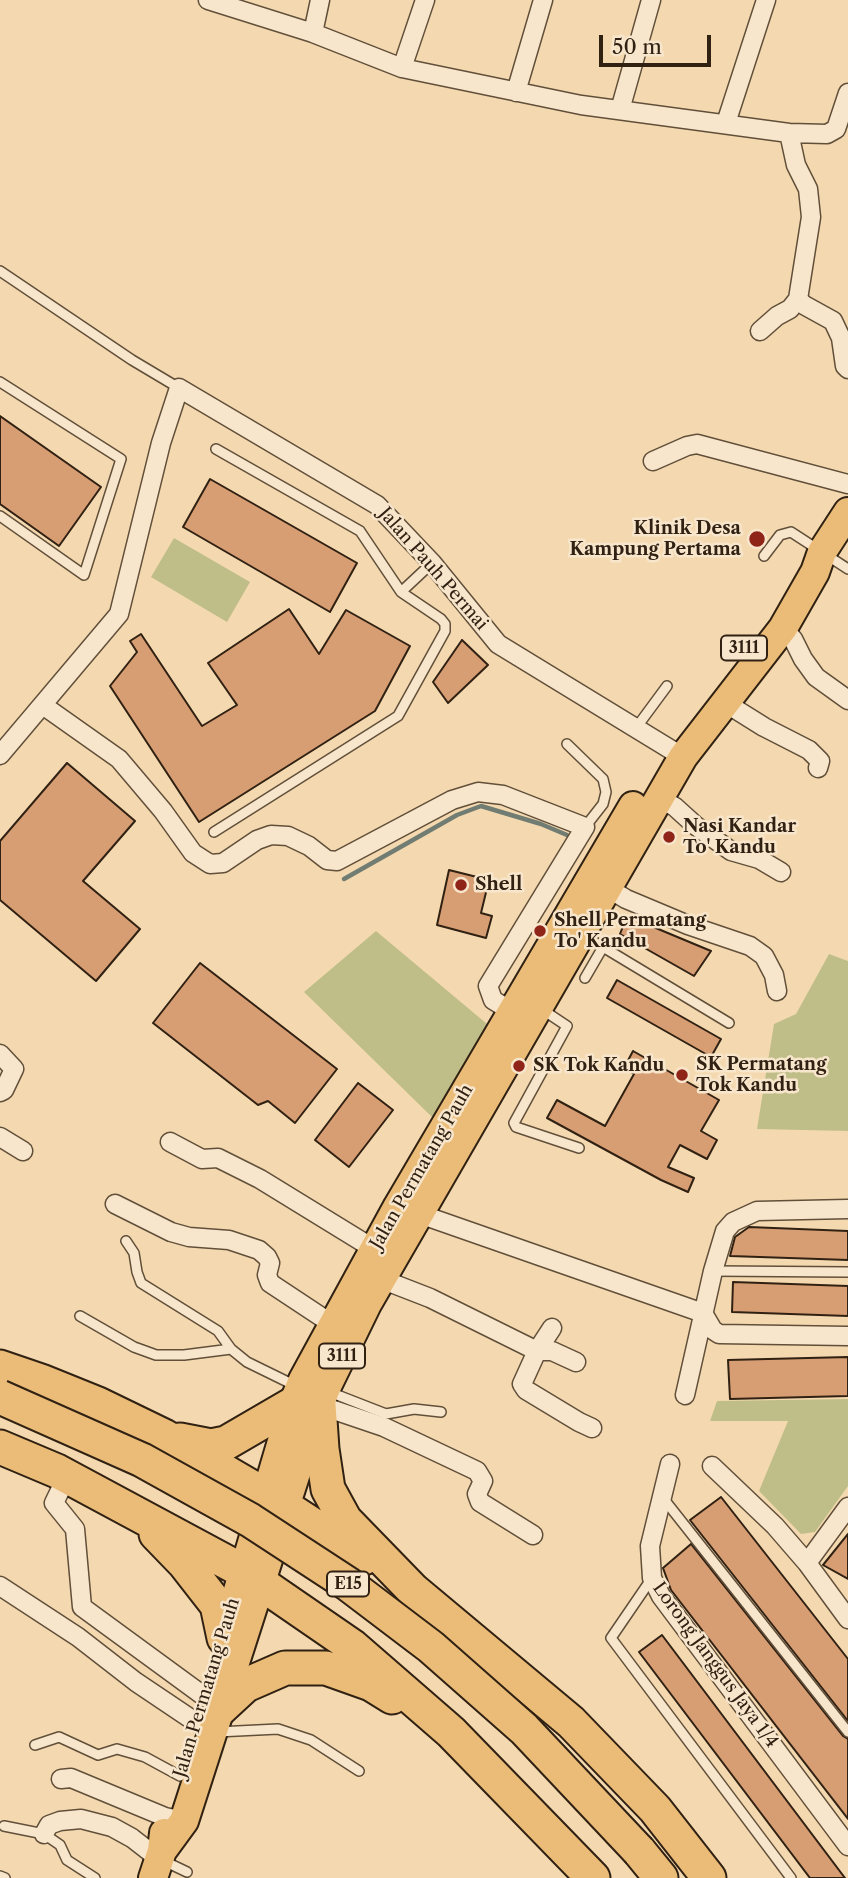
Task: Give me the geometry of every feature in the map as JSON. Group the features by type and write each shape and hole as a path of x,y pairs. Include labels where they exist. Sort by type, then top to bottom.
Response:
{"highway":[{"path":"0,1367 41,1381 164,1436 274,1500 413,1590"},
{"name":"E15","path":"0,1397 142,1460 260,1527 348,1584 431,1647 524,1729 632,1865"},
{"path":"164,1436 211,1446 226,1443 309,1397 322,1449 328,1489 345,1520 413,1590 571,1722 655,1809 709,1878"},
{"name":"E15","path":"0,1418 105,1463 187,1505 293,1570 383,1634 478,1710 549,1778 632,1865 661,1878"},
{"path":"0,1447 67,1476 252,1577 352,1646 451,1732 593,1878"},
{"path":"124,1506 163,1540 216,1605 224,1638"},
{"path":"209,1715 246,1685 285,1668 326,1668 370,1684 451,1732"}],"main road":[{"name":"Jalan Permatang Pauh","path":"527,1014 592,940 601,880 660,797 675,752 723,702 783,628 815,572 822,552 848,512"},
{"name":"Jalan Permatang Pauh","path":"309,1397 382,1279 409,1210 527,1014 675,752 697,706 768,618 804,563 822,552"},
{"name":"Jalan Permatang Pauh","path":"158,1863 209,1715 274,1500 332,1324 374,1249 409,1210"},
{"name":"Jalan Permatang Pauh","path":"175,1819 180,1776 209,1715 224,1638 252,1577"}],"street":[{"path":"208,0 313,33 402,68 581,105 789,133 827,134 836,129 848,93"},
{"path":"313,33 320,0"},
{"path":"402,68 425,0"},
{"path":"516,92 543,0"},
{"path":"620,110 651,0"},
{"path":"726,123 766,0"},
{"path":"760,331 790,309 798,299 811,216 808,189 796,165 789,133"},
{"path":"798,299 834,321 848,369"},
{"path":"0,755 119,614 161,443 178,388"},
{"name":"Jalan Pauh Permai","path":"178,388 377,505 432,564 498,644 675,752"},
{"path":"653,461 697,444 848,484"},
{"path":"783,628 793,639 816,677 848,701"},
{"path":"723,702 809,750 820,761 818,768"},
{"path":"44,706 119,759 163,811 193,853 211,864 223,863 257,840 271,835 288,836 309,846 327,860 337,861 452,800 478,792 503,795 585,827 488,986 494,1000 527,1014"},
{"path":"660,797 731,852 759,859 781,872"},
{"path":"567,858 626,899 688,925 750,946 764,956 775,975 776,991"},
{"path":"0,1054 13,1069 4,1090 0,1092"},
{"path":"0,1137 23,1152"},
{"path":"170,1142 202,1159 218,1158 260,1179 374,1249"},
{"path":"115,1204 171,1232 189,1237 204,1236 229,1240 259,1250 270,1263 267,1275 270,1283 332,1324"},
{"path":"685,1395 713,1271 725,1231 733,1222 757,1211 848,1209"},
{"path":"409,1210 703,1313 719,1335 848,1336"},
{"path":"382,1279 430,1298 537,1351 552,1351 576,1362"},
{"path":"552,1328 537,1351 522,1384 526,1390 592,1428"},
{"path":"309,1397 384,1427 477,1471 483,1481 477,1494 480,1502 533,1535"},
{"name":"Lorong Janggus Jaya 1/4","path":"670,1464 650,1546 652,1578 661,1596 848,1846"},
{"path":"712,1466 775,1527 807,1563 848,1617"},
{"path":"67,1476 54,1503 75,1529 82,1607 209,1715"},
{"path":"807,1563 848,1507"},
{"path":"0,1586 78,1637 136,1682 209,1715"},
{"path":"61,1779 71,1778 175,1819"},
{"path":"44,1834 49,1825 81,1819 112,1827 132,1838 158,1863"}],"lane":[{"path":"0,271 178,388"},
{"path":"0,382 121,460 84,575 0,516"},
{"path":"214,832 398,716 445,631 445,624 441,619 401,592 360,531 216,449"},
{"path":"764,556 780,535 791,532 848,569"},
{"path":"401,592 432,564"},
{"path":"636,728 667,687"},
{"path":"567,744 603,779 606,792 603,804 585,827"},
{"path":"585,978 592,940 729,1023"},
{"path":"527,1014 567,1026 514,1123 516,1127 579,1148"},
{"path":"126,1241 134,1253 141,1283 218,1331 231,1349 247,1362 309,1397 386,1414 414,1409 441,1412"},
{"path":"713,1271 848,1272"},
{"path":"80,1316 134,1347 156,1355 231,1349"},
{"path":"662,1496 848,1732"},
{"path":"652,1578 611,1638 791,1878"},
{"path":"209,1715 278,1729 311,1740 359,1771"},
{"path":"35,1745 59,1737 98,1755 117,1749 145,1758 180,1776"},
{"path":"4,1826 44,1834 60,1844 67,1860 94,1878"},
{"path":"158,1863 187,1872"},
{"path":"0,1875 5,1878"}],"shaded area":[{"path":"174,538 250,582 227,622 151,577"},
{"path":"376,931 493,1029 433,1118 304,992"},
{"path":"829,954 848,961 848,1131 757,1129 774,1024 796,1014"},
{"path":"848,1399 848,1486 815,1532 801,1534 759,1491 788,1421 710,1421 717,1401"}],"building":[{"path":"0,416 101,487 59,546 0,504"},
{"path":"210,479 357,563 330,612 183,527"},
{"path":"289,609 319,654 346,610 410,646 375,711 199,822 110,686 137,652 130,641 141,634 202,726 237,705 208,663"},
{"path":"462,640 488,665 448,703 433,682"},
{"path":"67,763 135,821 83,881 140,929 96,981 0,900 0,841"},
{"path":"449,870 489,880 481,913 492,916 486,938 437,925"},
{"path":"627,916 711,951 694,976 620,934"},
{"path":"200,963 337,1069 295,1123 268,1101 258,1105 153,1023"},
{"path":"617,980 721,1039 711,1057 607,998"},
{"path":"633,1051 719,1100 701,1131 717,1140 707,1159 680,1145 668,1167 694,1178 688,1192 547,1118 557,1100 605,1126 634,1074 624,1068"},
{"path":"358,1083 393,1110 349,1167 315,1140"},
{"path":"749,1227 848,1231 848,1260 730,1256 735,1237"},
{"path":"733,1282 848,1286 848,1316 732,1312"},
{"path":"848,1357 848,1396 730,1399 728,1360"},
{"path":"721,1497 848,1659 848,1721 690,1520"},
{"path":"848,1534 848,1579 823,1565"},
{"path":"691,1544 848,1739 848,1819 671,1590 663,1568"},
{"path":"662,1635 845,1878 810,1878 639,1652"}],"waterway":[{"path":"344,879 457,815 481,806 541,824 567,835"}],"place":[{"name":"Klinik Desa Kampung Pertama","path":"757,539"},
{"name":"Nasi Kandar To' Kandu","path":"669,837"},
{"name":"Shell","path":"461,885"},
{"name":"Shell Permatang To' Kandu","path":"540,931"},
{"name":"SK Tok Kandu","path":"519,1066"},
{"name":"SK Permatang Tok Kandu","path":"682,1075"}]}
